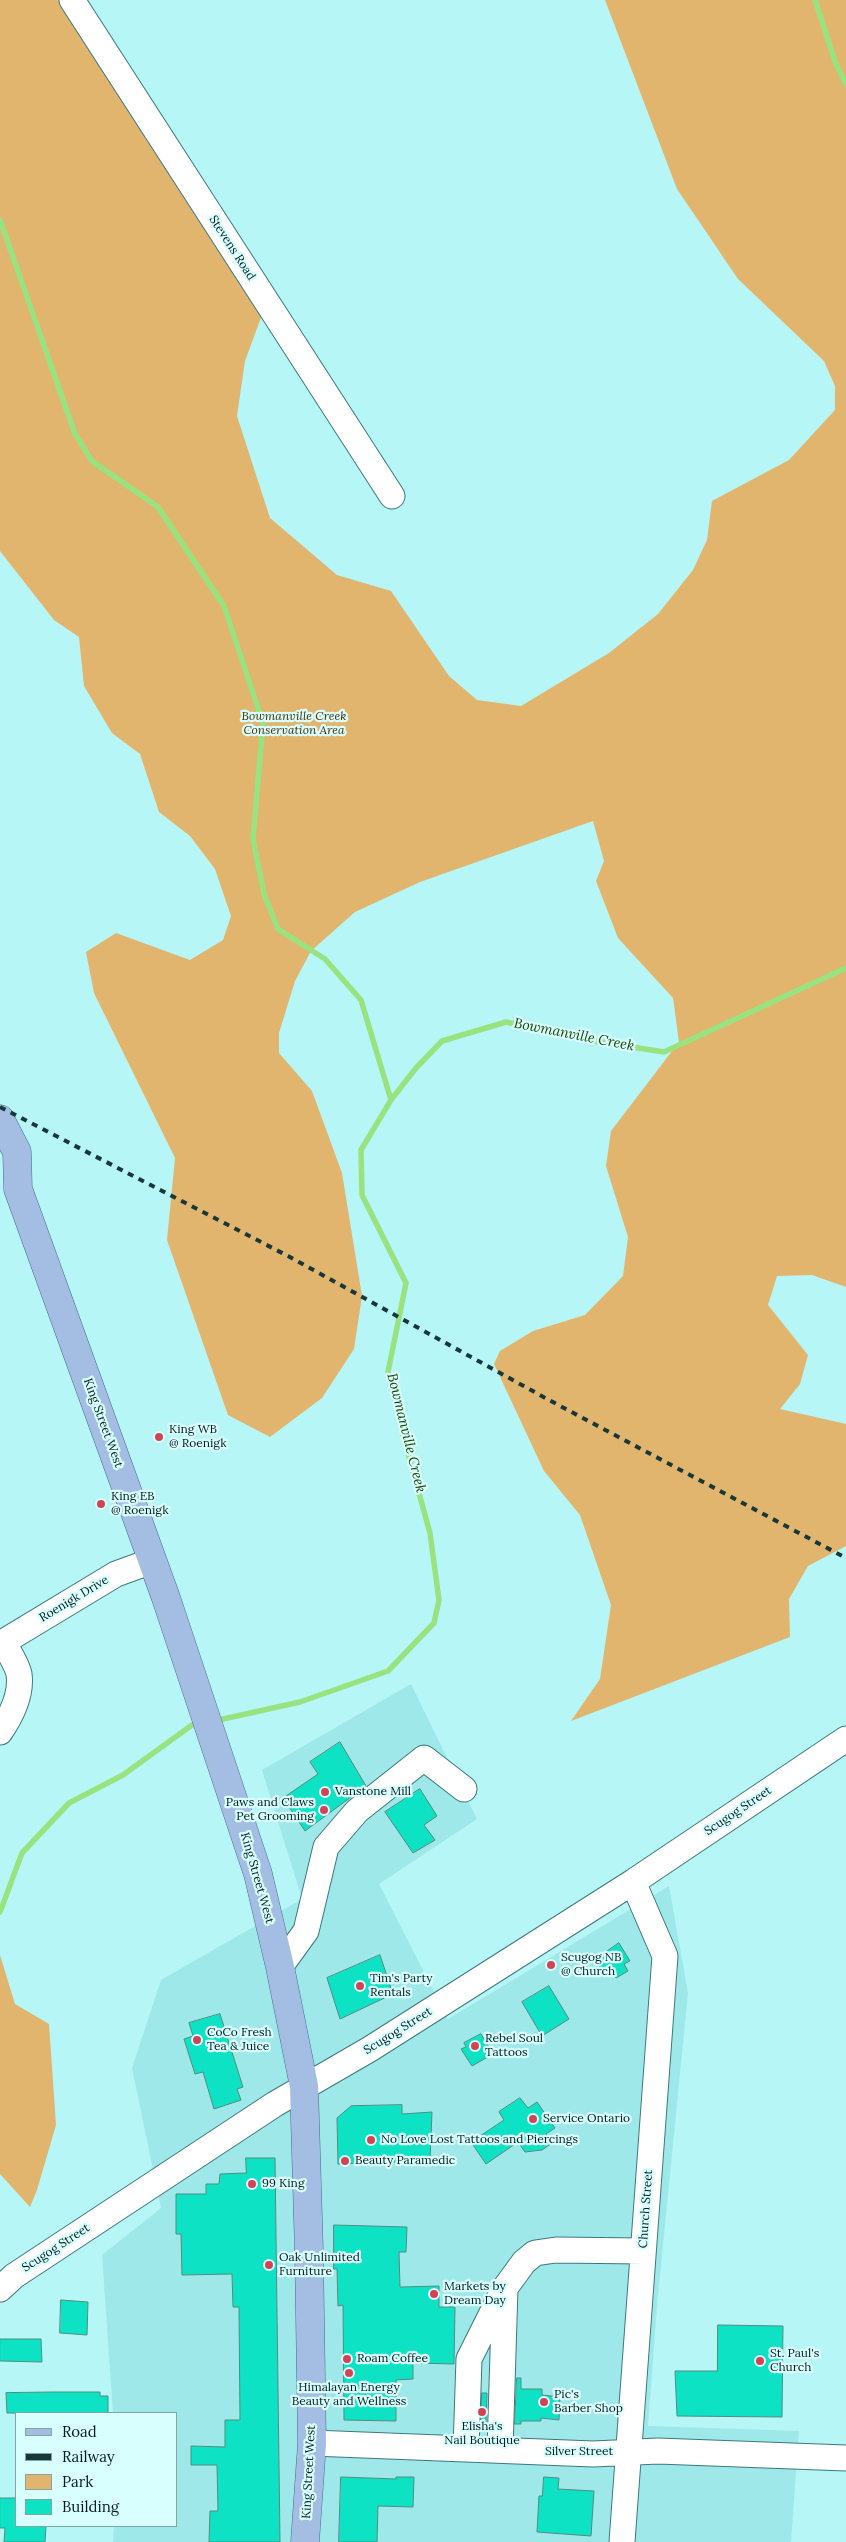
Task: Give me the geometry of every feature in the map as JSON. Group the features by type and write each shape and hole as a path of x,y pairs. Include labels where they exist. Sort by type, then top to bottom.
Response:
{"main road":[{"name":"King Street West","path":"0,1119 17,1152 9,1181 166,1598 258,1874 280,1966 304,2086 312,2444 305,2542"}],"street":[{"name":"Stevens Road","path":"72,0 392,496"},
{"name":"Roenigk Drive","path":"2,1643 116,1574 152,1561"},
{"path":"0,1732 9,1719 18,1698 19,1673 2,1643"},
{"name":"Scugog Street","path":"0,2289 14,2276 304,2086 370,2049 633,1882 846,1739"},
{"path":"280,1966 306,1931 326,1847 357,1810 424,1758 464,1789"},
{"name":"Church Street","path":"622,2542 664,1956 633,1882"},
{"path":"466,2449 468,2359 505,2288 524,2262 534,2252 556,2250 643,2251"},
{"path":"500,2450 505,2288"},
{"name":"Silver Street","path":"312,2444 593,2454 628,2451 846,2458"}],"shaded area":[{"path":"411,1684 477,1819 379,1884 448,2019 669,1886 688,1993 657,2306 648,2426 799,2431 791,2542 113,2542 114,2527 178,2527 178,2412 113,2412 102,2255 161,2208 132,2068 161,1980 302,1899 262,1770"}],"green space":[{"name":"Bowmanville Creek Conservation Area","path":"0,0 63,0 266,304 245,361 237,416 270,518 337,575 391,591 449,676 477,700 521,706 609,653 658,614 693,570 707,540 712,501 789,460 835,410 835,386 824,361 738,279 677,189 605,0 846,0 846,1287 812,1275 777,1276 768,1305 808,1355 800,1384 780,1409 846,1424 846,1546 808,1566 789,1599 790,1637 571,1721 600,1679 611,1605 580,1515 544,1471 494,1364 500,1351 533,1331 585,1315 623,1276 628,1237 606,1166 611,1131 679,1042 673,998 618,938 596,881 604,861 593,821 420,882 355,912 311,951 295,981 279,1033 279,1053 312,1091 342,1173 362,1296 354,1349 322,1398 270,1437 228,1415 167,1240 175,1158 94,993 86,952 116,933 190,960 223,940 231,916 215,869 190,836 159,812 140,754 112,733 84,686 79,637 54,620 0,551"},
{"path":"0,1955 15,2004 49,2024 56,2125 37,2190 30,2207 0,2174"}],"building":[{"name":"Vanstone Mill","path":"340,1742 366,1786 305,1831 283,1798 318,1774 310,1762"},
{"path":"420,1789 437,1816 424,1825 435,1840 413,1853 385,1812"},
{"path":"619,1943 630,1961 624,1964 628,1971 616,1978 612,1972 606,1976 595,1960"},
{"name":"Tim's Party Rentals","path":"380,1955 393,1994 340,2019 327,1978"},
{"path":"549,1986 569,2019 542,2036 522,2002"},
{"path":"220,2014 243,2087 237,2089 241,2100 214,2109 203,2072 195,2074 184,2039 193,2036 189,2023"},
{"path":"481,2034 493,2054 472,2066 461,2049 466,2047 464,2043"},
{"path":"520,2098 528,2108 537,2102 555,2128 546,2134 552,2143 542,2150 525,2152 518,2142 486,2164 471,2142 504,2120 499,2112"},
{"path":"402,2105 402,2114 432,2112 430,2161 338,2164 337,2118 351,2106"},
{"path":"246,2158 275,2158 280,2542 209,2542 210,2511 218,2511 217,2465 191,2465 191,2446 225,2447 225,2420 240,2420 239,2307 233,2307 232,2274 182,2275 181,2234 176,2234 176,2194 206,2194 206,2184 219,2184 220,2174 246,2173"},
{"path":"334,2225 407,2227 406,2252 399,2252 400,2287 439,2286 439,2307 455,2307 454,2364 413,2363 413,2379 396,2380 396,2421 344,2420 343,2305 338,2306 337,2269 334,2269"},
{"path":"61,2300 88,2302 87,2335 60,2333"},
{"name":"St. Paul's Church","path":"718,2325 783,2326 782,2417 677,2416 675,2371 717,2371"},
{"path":"0,2339 41,2339 42,2362 0,2361"},
{"path":"517,2378 521,2378 521,2389 542,2389 542,2395 560,2397 559,2420 541,2418 541,2421 521,2421 521,2424 515,2424"},
{"path":"100,2392 100,2396 108,2396 108,2412 7,2413 6,2393"},
{"path":"482,2393 487,2393 486,2423 481,2423"},
{"path":"341,2477 396,2479 396,2477 414,2477 413,2507 378,2506 377,2542 339,2542"},
{"path":"544,2477 559,2478 558,2489 594,2491 591,2536 537,2532 539,2496 542,2496"},
{"path":"0,2498 15,2498 15,2527 46,2527 45,2542 4,2542 5,2528 0,2528"}],"waterway":[{"name":"Bowmanville Creek","path":"815,0 836,64 846,84"},
{"path":"0,220 75,434 92,461 158,507 224,606 263,723 253,839 264,894 278,929 325,959 361,1000 391,1100"},
{"name":"Bowmanville Creek","path":"214,1721 300,1702 388,1671 434,1623 439,1600 430,1533 388,1372 406,1283 362,1195 361,1150 391,1100 416,1068 442,1041 506,1022 588,1040 664,1052 846,968"},
{"name":"Bowmanville Creek","path":"0,1912 22,1853 69,1803 123,1775 192,1725 200,1724"}],"railway":[{"path":"0,1107 288,1256 549,1400 846,1558"}],"place":[{"name":"King WB @ Roenigk","path":"159,1437"},
{"name":"King EB @ Roenigk","path":"101,1504"},
{"name":"Vanstone Mill","path":"325,1792"},
{"name":"Paws and Claws Pet Grooming","path":"324,1810"},
{"name":"Scugog NB @ Church","path":"551,1965"},
{"name":"Tim's Party Rentals","path":"360,1986"},
{"name":"CoCo Fresh Tea & Juice","path":"197,2040"},
{"name":"Rebel Soul Tattoos","path":"475,2046"},
{"name":"Service Ontario","path":"533,2119"},
{"name":"No Love Lost Tattoos and Piercings","path":"371,2140"},
{"name":"Beauty Paramedic","path":"345,2161"},
{"name":"99 King","path":"252,2184"},
{"name":"Oak Unlimited Furniture","path":"269,2265"},
{"name":"Markets by Dream Day","path":"434,2294"},
{"name":"Roam Coffee","path":"347,2359"},
{"name":"St. Paul's Church","path":"760,2361"},
{"name":"Himalayan Energy Beauty and Wellness","path":"349,2373"},
{"name":"Pic's Barber Shop","path":"544,2402"},
{"name":"Elisha's Nail Boutique","path":"482,2412"}]}
